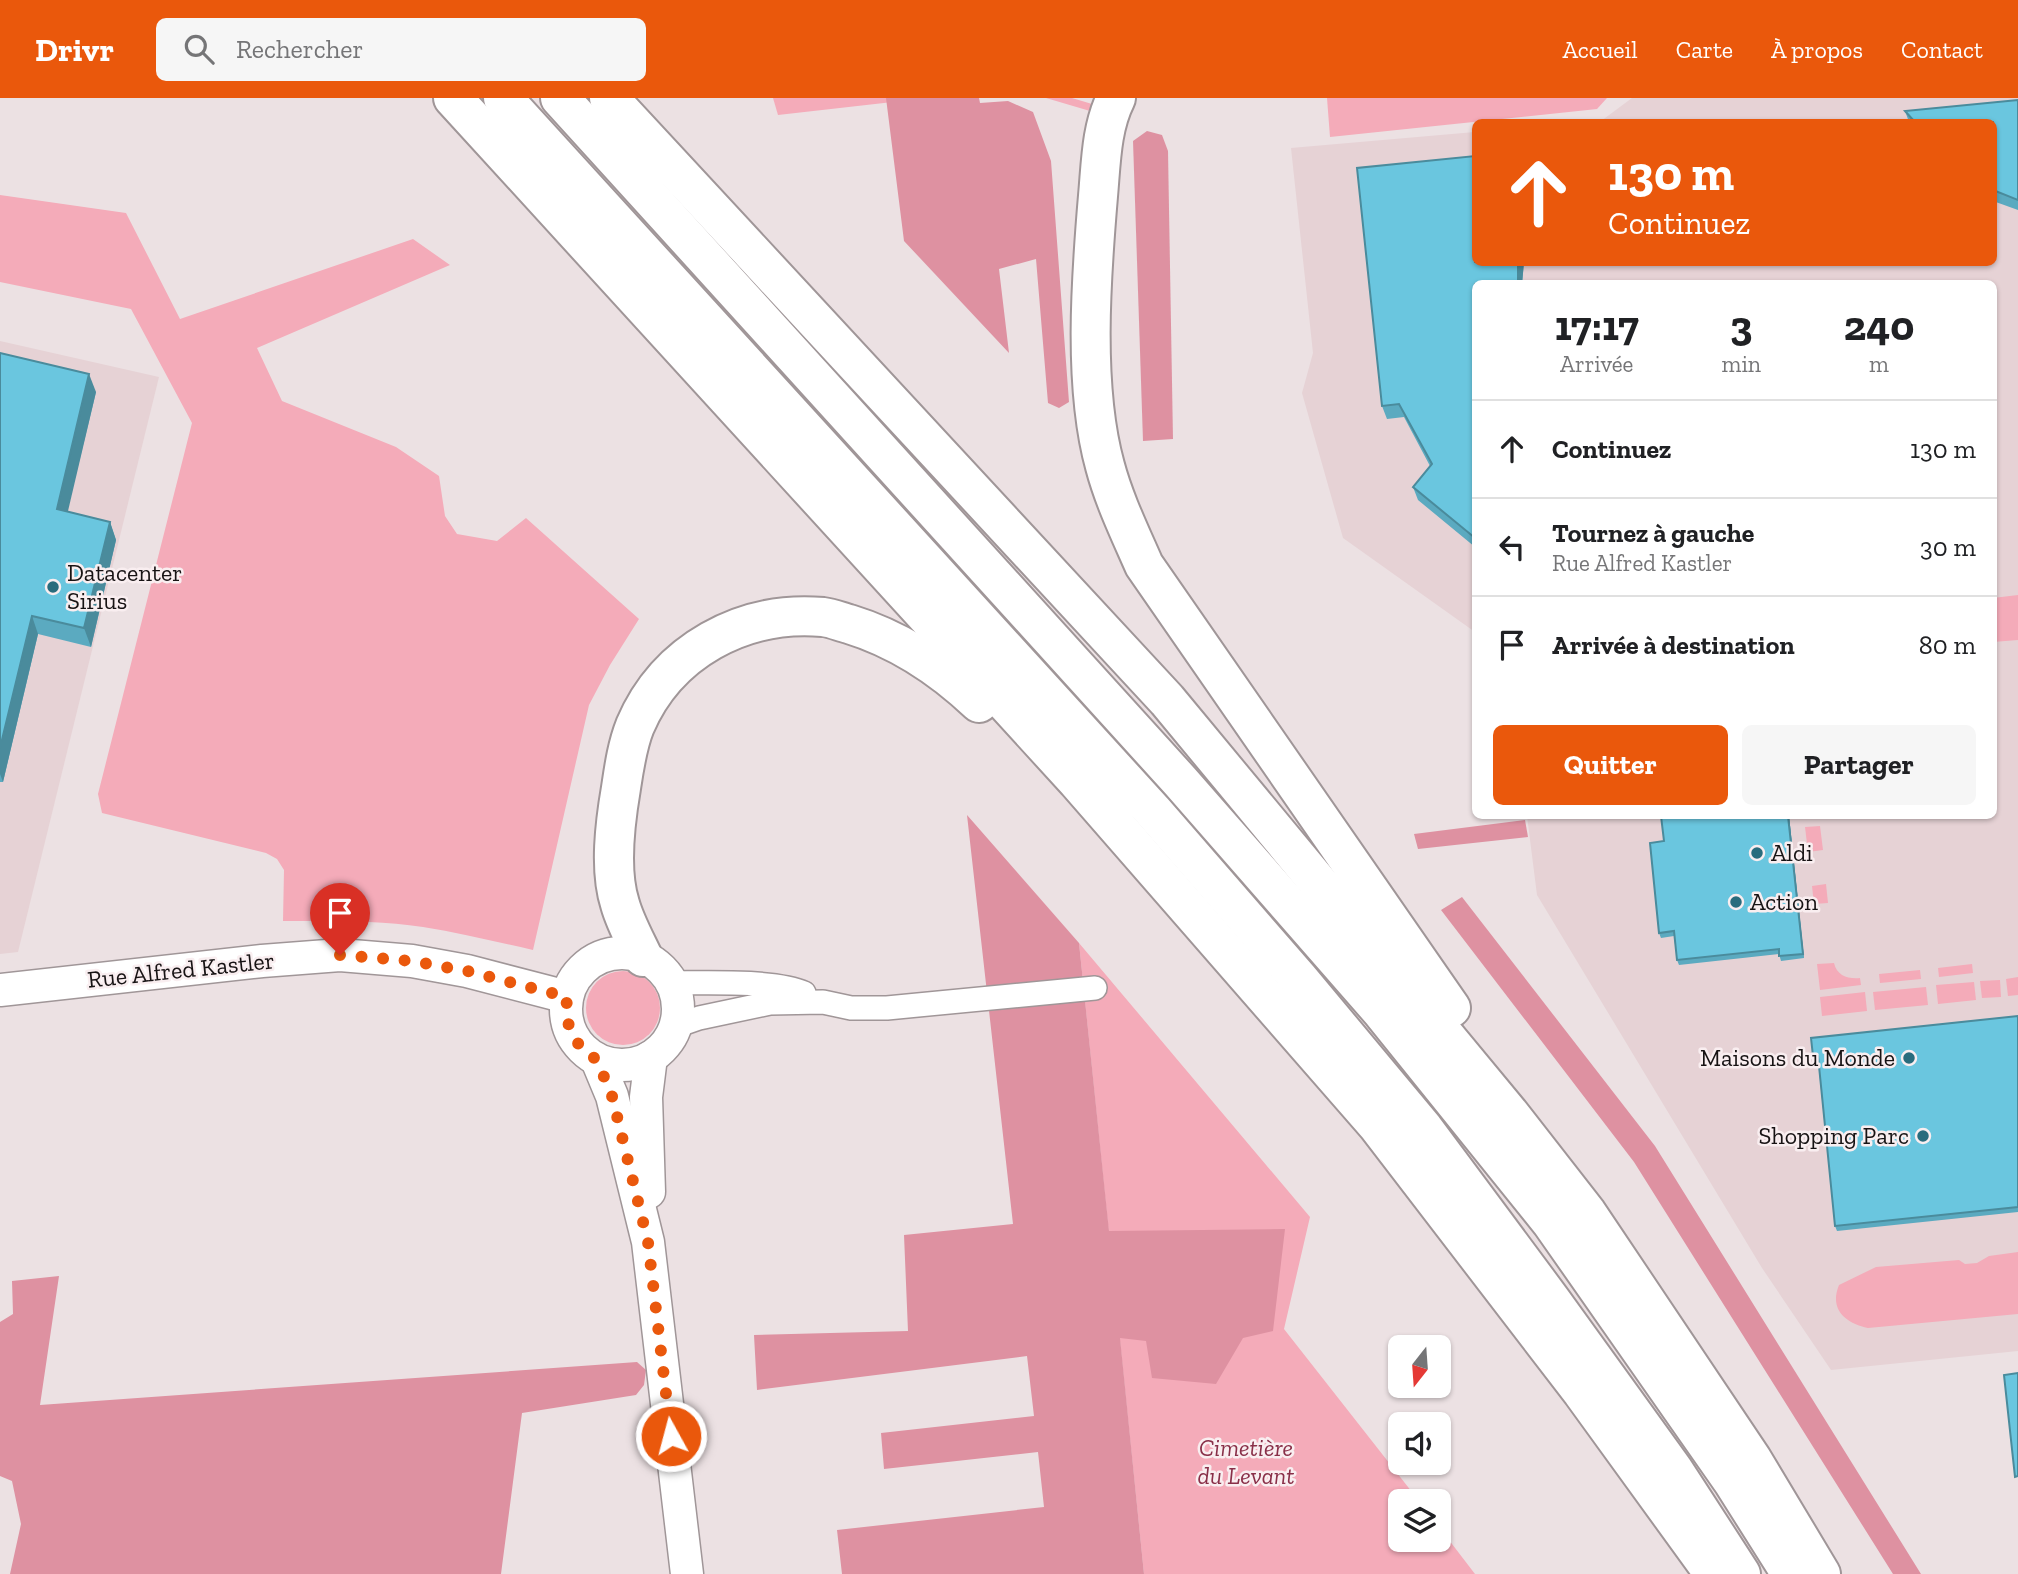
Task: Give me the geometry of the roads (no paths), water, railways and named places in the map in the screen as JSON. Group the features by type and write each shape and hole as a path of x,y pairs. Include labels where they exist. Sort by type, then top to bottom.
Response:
{"highway":[{"path":"427,98 463,125 485,149 519,169"},
{"path":"453,98 1077,781 1377,1125 1582,1392 1714,1574"},
{"path":"503,98 1153,811 1299,979 1424,1129 1673,1469 1741,1574"},
{"path":"560,98 1162,760 1382,1012 1550,1222 1733,1482 1791,1574"},
{"path":"609,98 1167,700 1508,1113 1594,1224 1752,1459 1821,1574"},
{"path":"1116,98 1108,114 1103,144 1093,256 1092,363 1096,416 1105,466 1124,519 1144,565 1489,1063 1508,1113"},
{"path":"643,957 619,903 614,874 617,809 624,763 635,727 655,690 688,654 712,639 749,624 788,617 825,617 874,632 920,656 960,685 1045,765 1077,781"}],"street":[{"path":"624,953 643,957 660,968 671,983 677,997 676,1026 662,1049 651,1057 634,1064 615,1065 597,1060 582,1049 571,1033 566,1015 567,997 575,979 588,965 605,956 624,953"},
{"name":"Rue Alfred Kastler","path":"0,990 340,955 412,961 467,971 567,997"},
{"path":"671,983 773,987 799,991 823,1002 851,1008 887,1008 1095,988"},
{"path":"676,1026 699,1017 770,1003 823,1002"},
{"path":"648,1242 650,1178 646,1097 651,1057"},
{"path":"597,1060 612,1096 648,1242 687,1574"}],"place":[{"name":"Datacenter Sirius","path":"53,587"},
{"name":"Aldi","path":"1757,853"},
{"name":"Action","path":"1736,902"},
{"name":"Maisons du Monde","path":"1909,1058"},
{"name":"Shopping Parc","path":"1923,1136"}],"park label":[{"name":"Cimetière du Levant","path":"1246,1462"}]}
